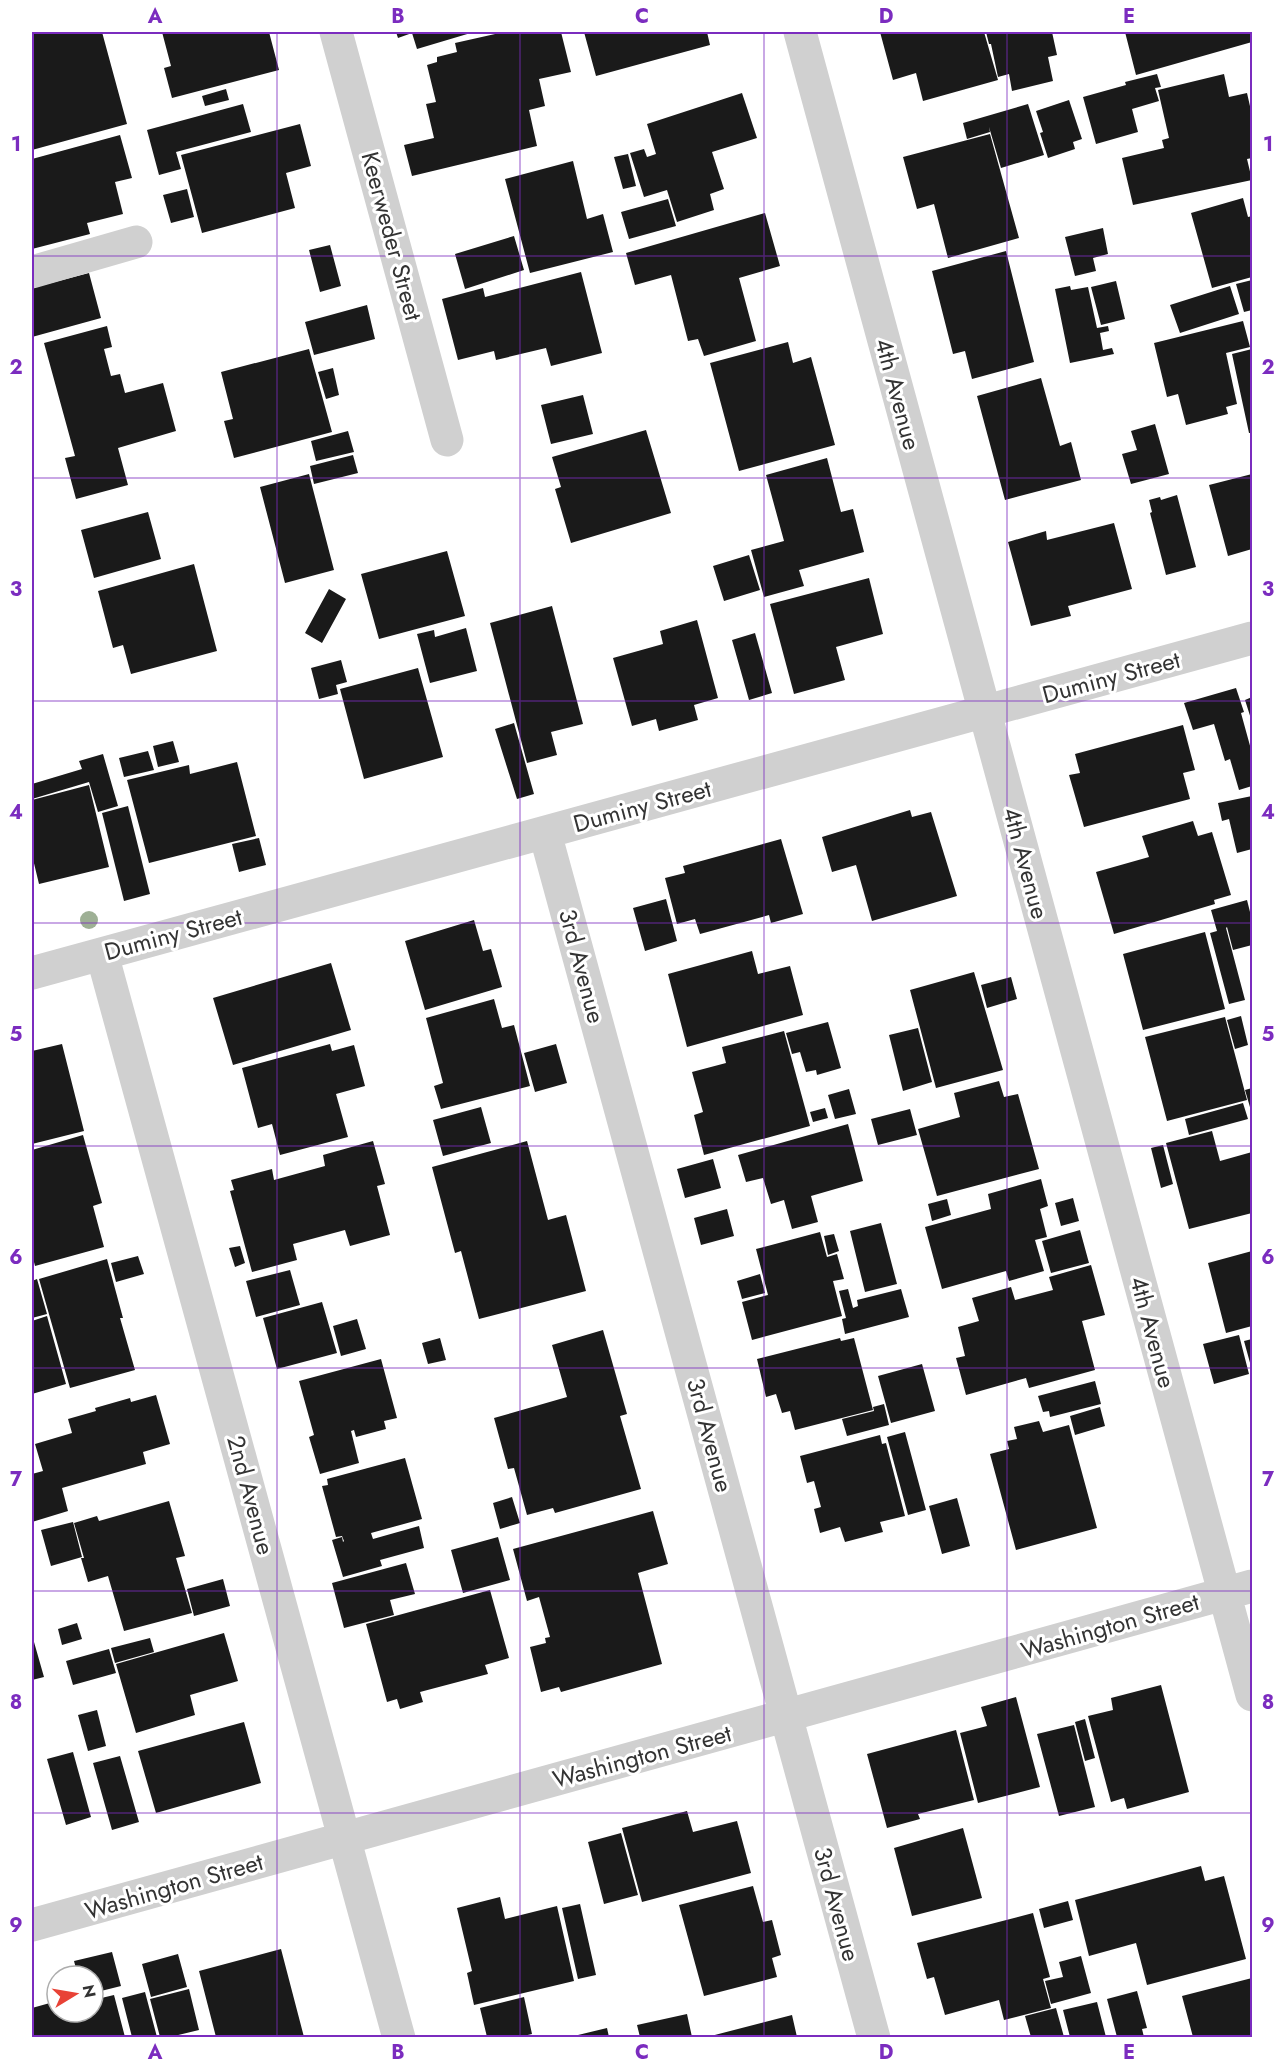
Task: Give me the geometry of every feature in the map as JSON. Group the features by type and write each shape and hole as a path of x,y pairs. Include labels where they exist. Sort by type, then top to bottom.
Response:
{"street":[{"name":"Keerweder Street","path":"336,32 447,440"},
{"name":"4th Avenue","path":"800,32 984,712 1238,1590 1252,1695"},
{"path":"32,272 136,242"},
{"name":"Duminy Street","path":"32,973 1252,638"},
{"name":"3rd Avenue","path":"545,833 874,2037"},
{"name":"2nd Avenue","path":"102,954 399,2037"},
{"name":"Washington Street","path":"32,1925 1238,1590"}],"building":[{"path":"32,32 102,32 127,124 32,150"},
{"path":"162,32 269,32 279,70 172,98 164,68 171,66"},
{"path":"396,32 474,32 417,49 412,33 398,38"},
{"path":"504,32 561,32 571,72 539,79 545,106 529,110 537,146 412,176 404,145 434,138 426,104 436,102 427,65 437,62 437,57 457,52 455,43"},
{"path":"584,32 707,32 710,45 596,76"},
{"path":"880,32 984,32 998,80 923,101 916,73 893,80"},
{"path":"986,32 1039,32 1039,34 1052,32 1057,55 1048,57 1053,81 1012,91 1009,74 998,77"},
{"path":"1125,32 1252,32 1252,42 1136,75"},
{"path":"1157,74 1161,87 1155,88 1159,101 1132,109 1138,132 1096,144 1083,97 1126,85 1125,82"},
{"path":"1224,74 1229,97 1247,93 1252,115 1252,158 1247,159 1252,180 1133,205 1122,158 1164,148 1162,140 1169,138 1158,90"},
{"path":"226,89 229,100 205,106 202,96"},
{"path":"742,93 757,138 712,152 724,189 710,194 714,210 677,222 667,190 644,197 630,153 644,149 647,157 656,154 647,124"},
{"path":"1069,100 1082,139 1073,142 1075,149 1048,158 1036,111"},
{"path":"243,104 251,132 176,152 181,169 159,175 147,130"},
{"path":"1028,104 1044,155 1001,168 989,127 990,132 967,139 963,123"},
{"path":"300,124 311,166 286,173 295,208 202,233 181,155"},
{"path":"990,134 1019,238 948,258 934,204 917,209 903,157"},
{"path":"120,135 132,178 115,182 123,214 87,223 90,234 32,249 32,159"},
{"path":"628,154 636,186 623,189 614,157"},
{"path":"573,161 587,219 603,214 613,252 530,273 505,179"},
{"path":"187,189 194,217 171,223 163,195"},
{"path":"1243,198 1248,217 1252,216 1252,277 1212,288 1191,213"},
{"path":"668,199 676,226 629,239 621,212"},
{"path":"765,213 780,266 739,278 756,341 704,356 698,339 688,341 671,275 635,285 626,253"},
{"path":"1103,228 1108,254 1093,258 1096,271 1075,276 1065,237"},
{"path":"514,236 524,270 465,289 455,254"},
{"path":"330,245 341,286 320,292 309,250"},
{"path":"1006,251 1034,362 972,379 965,351 953,354 932,271"},
{"path":"581,272 602,353 551,366 546,348 496,360 494,351 458,360 442,299 483,288 485,297"},
{"path":"89,273 101,318 32,337 32,288"},
{"path":"1252,280 1252,310 1244,312 1236,284"},
{"path":"1116,281 1125,319 1101,325 1091,287"},
{"path":"1070,286 1071,290 1088,287 1097,328 1108,326 1109,331 1100,333 1103,350 1112,348 1114,354 1070,363 1055,289"},
{"path":"1230,286 1239,314 1180,333 1170,305"},
{"path":"367,305 375,339 314,355 305,322"},
{"path":"1243,321 1250,347 1226,353 1237,404 1226,407 1228,414 1186,425 1178,394 1167,397 1154,343"},
{"path":"107,326 112,347 104,349 111,376 120,374 125,393 163,383 176,431 118,448 128,485 76,499 65,458 75,456 44,343"},
{"path":"788,342 793,363 811,357 835,445 739,471 710,363"},
{"path":"309,349 332,432 234,458 224,421 233,419 221,372"},
{"path":"1252,349 1252,433 1249,433 1232,354"},
{"path":"333,368 339,395 326,399 318,372"},
{"path":"1041,378 1060,446 1071,442 1081,480 1005,500 977,396"},
{"path":"583,395 593,434 551,444 541,405"},
{"path":"1155,424 1169,474 1131,484 1122,454 1137,450 1131,431"},
{"path":"646,430 671,513 571,543 555,489 561,487 552,457"},
{"path":"348,431 354,452 316,461 311,441"},
{"path":"353,455 358,473 314,484 310,466"},
{"path":"827,458 841,512 853,509 864,552 799,570 804,586 764,597 751,550 784,541 766,475"},
{"path":"309,474 334,570 285,583 260,487"},
{"path":"1252,474 1252,549 1228,556 1209,485"},
{"path":"1177,495 1196,567 1166,575 1150,513 1152,512 1149,500 1160,497 1161,500"},
{"path":"148,512 161,559 94,578 81,530"},
{"path":"1114,523 1132,589 1068,606 1071,616 1031,626 1008,542 1046,531 1047,540"},
{"path":"447,551 465,616 379,639 361,574"},
{"path":"749,555 760,590 724,601 713,566"},
{"path":"194,564 217,651 131,674 123,645 113,648 98,591"},
{"path":"869,578 883,634 836,647 845,680 794,694 770,604"},
{"path":"329,589 346,599 322,643 305,633"},
{"path":"552,606 583,724 551,732 557,755 527,763 490,623"},
{"path":"697,620 718,698 694,705 698,720 659,731 656,719 632,726 613,658 663,644 660,631"},
{"path":"466,628 477,671 430,683 417,634 434,630 435,637"},
{"path":"755,633 772,693 749,700 732,640"},
{"path":"341,660 347,682 336,685 338,694 319,699 311,668"},
{"path":"418,668 443,757 364,779 340,689"},
{"path":"1236,688 1244,712 1241,713 1252,753 1252,786 1239,790 1230,759 1225,761 1214,724 1193,730 1184,703"},
{"path":"1252,697 1252,722 1245,700"},
{"path":"514,723 534,794 517,799 495,729"},
{"path":"1183,725 1195,770 1183,773 1190,799 1084,827 1069,775 1080,773 1075,754"},
{"path":"173,741 179,762 158,767 153,746"},
{"path":"148,751 154,770 124,777 119,758"},
{"path":"103,754 118,806 98,812 89,782 32,799 32,784 82,769 79,761"},
{"path":"237,762 256,836 149,863 127,780 189,765 190,774"},
{"path":"89,785 109,867 39,884 32,855 32,800"},
{"path":"1252,796 1252,849 1237,853 1229,819 1222,821 1218,803"},
{"path":"128,806 150,894 124,901 102,813"},
{"path":"910,810 912,817 931,812 957,896 872,921 856,865 832,872 822,837"},
{"path":"1193,821 1198,836 1212,832 1231,895 1214,900 1215,904 1114,934 1096,872 1149,857 1142,836"},
{"path":"259,838 266,865 239,872 232,844"},
{"path":"781,839 803,914 771,923 769,915 700,934 695,919 677,924 665,878 685,873 683,866"},
{"path":"666,899 677,941 645,951 633,908"},
{"path":"1247,900 1252,920 1252,945 1233,950 1226,928 1245,1000 1229,1004 1210,933 1217,931 1211,910"},
{"path":"474,920 483,951 491,949 502,987 425,1010 405,941"},
{"path":"1205,932 1225,1009 1143,1030 1123,954"},
{"path":"752,951 758,974 790,966 803,1015 687,1047 668,974"},
{"path":"331,963 351,1030 233,1065 213,998"},
{"path":"974,972 1003,1070 936,1088 910,990"},
{"path":"1011,977 1017,999 987,1008 981,985"},
{"path":"494,999 502,1028 514,1025 530,1086 441,1109 434,1086 443,1083 426,1018"},
{"path":"1241,1016 1248,1045 1235,1049 1227,1020"},
{"path":"1225,1017 1247,1100 1167,1121 1145,1037"},
{"path":"828,1022 841,1068 817,1075 816,1070 806,1072 800,1052 792,1054 786,1033"},
{"path":"918,1028 932,1082 903,1091 889,1035"},
{"path":"784,1031 810,1126 704,1155 694,1115 703,1112 692,1072 726,1063 722,1047"},
{"path":"62,1044 84,1131 32,1144 32,1051"},
{"path":"330,1044 332,1051 354,1045 365,1086 336,1094 348,1137 280,1155 272,1124 258,1128 242,1068"},
{"path":"556,1044 567,1083 535,1092 524,1053"},
{"path":"999,1081 1004,1097 1018,1094 1039,1169 937,1196 918,1129 960,1117 954,1093"},
{"path":"1252,1088 1252,1114 1245,1090"},
{"path":"849,1089 856,1114 835,1119 828,1095"},
{"path":"1243,1103 1248,1119 1189,1135 1185,1119"},
{"path":"481,1107 491,1143 443,1156 433,1120"},
{"path":"825,1108 828,1118 813,1122 810,1112"},
{"path":"910,1109 917,1135 878,1145 871,1119"},
{"path":"848,1124 863,1181 811,1196 818,1222 792,1229 784,1200 771,1204 763,1178 746,1182 738,1155"},
{"path":"1212,1131 1220,1161 1252,1152 1252,1213 1189,1229 1166,1143"},
{"path":"83,1135 102,1203 93,1206 104,1247 35,1266 32,1254 32,1150"},
{"path":"373,1141 385,1184 377,1186 390,1235 350,1246 345,1230 293,1244 297,1260 252,1272 230,1191 234,1190 231,1180 272,1169 274,1180 325,1166 323,1155"},
{"path":"527,1141 548,1220 566,1215 586,1291 479,1319 461,1251 455,1253 432,1167"},
{"path":"1163,1145 1173,1184 1161,1188 1151,1148"},
{"path":"713,1159 721,1188 685,1198 677,1169"},
{"path":"1041,1179 1048,1206 1040,1209 1047,1237 1035,1240 1044,1271 1009,1281 1006,1271 942,1289 925,1227 991,1209 988,1194"},
{"path":"1073,1198 1079,1221 1061,1226 1055,1203"},
{"path":"947,1199 951,1215 932,1221 928,1204"},
{"path":"727,1209 734,1236 701,1245 694,1218"},
{"path":"881,1223 897,1284 865,1292 850,1231"},
{"path":"1080,1230 1089,1263 1051,1273 1042,1241"},
{"path":"820,1232 827,1257 837,1254 844,1279 833,1281 842,1316 752,1340 742,1302 768,1295 756,1249"},
{"path":"834,1234 839,1251 828,1255 824,1236"},
{"path":"240,1246 245,1263 235,1267 229,1248"},
{"path":"1252,1251 1252,1326 1226,1333 1208,1263"},
{"path":"138,1256 144,1274 116,1282 111,1263"},
{"path":"107,1259 123,1318 120,1318 135,1370 70,1388 39,1279"},
{"path":"1091,1265 1105,1315 1082,1321 1095,1370 1029,1388 1026,1378 966,1395 956,1358 965,1356 958,1327 979,1321 972,1298 1011,1287 1015,1300 1053,1290 1049,1277"},
{"path":"290,1270 300,1305 256,1317 246,1281"},
{"path":"760,1274 765,1293 742,1299 737,1281"},
{"path":"37,1279 47,1314 32,1318 32,1281"},
{"path":"848,1289 853,1308 858,1306 857,1300 901,1289 909,1317 845,1334 842,1319 846,1318 839,1291"},
{"path":"322,1302 337,1353 277,1369 263,1318"},
{"path":"47,1316 66,1384 32,1394 32,1321"},
{"path":"357,1319 366,1349 341,1356 333,1326"},
{"path":"603,1330 627,1414 620,1416 641,1489 555,1513 553,1508 527,1515 514,1468 508,1469 494,1418 567,1397 552,1345"},
{"path":"1239,1335 1249,1374 1214,1384 1203,1344"},
{"path":"440,1338 446,1360 428,1364 422,1343"},
{"path":"840,1338 841,1341 854,1338 873,1410 795,1430 790,1411 782,1413 776,1394 766,1397 757,1359"},
{"path":"1252,1339 1252,1370 1244,1341"},
{"path":"381,1359 397,1418 384,1421 386,1429 356,1437 354,1430 351,1431 359,1463 320,1474 309,1437 314,1435 299,1381"},
{"path":"922,1364 935,1411 891,1423 878,1376"},
{"path":"1095,1381 1101,1404 1050,1417 1049,1411 1043,1412 1038,1396"},
{"path":"156,1395 170,1444 143,1452 146,1464 62,1488 68,1511 32,1522 32,1474 43,1471 35,1444 72,1433 68,1419 96,1411 95,1408 130,1398 131,1402"},
{"path":"884,1404 889,1425 847,1436 842,1419 874,1411 873,1407"},
{"path":"1100,1407 1105,1426 1075,1435 1070,1416"},
{"path":"1039,1421 1043,1432 1069,1425 1097,1528 1016,1550 990,1454 1009,1449 1007,1441 1017,1439 1014,1427"},
{"path":"905,1432 926,1510 908,1515 887,1437"},
{"path":"880,1435 882,1444 886,1443 905,1516 880,1522 883,1532 845,1542 840,1527 820,1533 814,1509 821,1507 814,1481 807,1483 800,1456"},
{"path":"405,1458 422,1519 371,1533 373,1539 419,1526 424,1548 380,1560 382,1566 343,1577 332,1540 342,1537 344,1541 342,1536 336,1537 322,1486 328,1485 327,1479"},
{"path":"512,1497 520,1523 500,1529 493,1503"},
{"path":"957,1498 970,1546 942,1554 929,1506"},
{"path":"169,1501 185,1556 176,1558 192,1613 124,1631 108,1576 88,1582 74,1523 97,1516 99,1521"},
{"path":"653,1511 668,1564 638,1573 662,1664 561,1692 559,1687 541,1692 530,1647 546,1643 545,1638 550,1637 539,1597 527,1601 513,1549"},
{"path":"73,1522 82,1557 51,1566 41,1530"},
{"path":"498,1537 510,1580 463,1593 451,1550"},
{"path":"406,1563 415,1594 390,1600 394,1615 344,1628 332,1583"},
{"path":"223,1579 230,1606 194,1616 187,1589"},
{"path":"490,1590 509,1658 485,1665 488,1674 420,1692 423,1702 400,1709 397,1699 387,1702 366,1624"},
{"path":"77,1623 82,1639 62,1645 58,1629"},
{"path":"224,1633 238,1681 190,1695 195,1715 136,1733 116,1664"},
{"path":"150,1638 154,1652 115,1663 111,1648"},
{"path":"32,1642 34,1642 44,1677 32,1680"},
{"path":"109,1649 116,1673 73,1685 66,1661"},
{"path":"1161,1685 1189,1792 1127,1809 1124,1798 1111,1802 1088,1716 1113,1710 1111,1698"},
{"path":"1016,1697 1040,1787 978,1803 960,1733 987,1726 981,1707"},
{"path":"97,1710 106,1746 88,1751 78,1715"},
{"path":"1085,1719 1095,1758 1085,1761 1075,1722"},
{"path":"244,1722 261,1783 156,1813 138,1751"},
{"path":"1074,1725 1095,1807 1059,1816 1037,1734"},
{"path":"956,1730 974,1800 918,1814 920,1819 887,1828 867,1754"},
{"path":"73,1752 91,1817 66,1825 47,1759"},
{"path":"120,1756 139,1822 112,1830 93,1763"},
{"path":"687,1811 693,1832 737,1821 751,1873 642,1902 622,1828"},
{"path":"963,1828 982,1898 912,1916 894,1848"},
{"path":"621,1833 638,1895 604,1904 588,1842"},
{"path":"1201,1866 1205,1881 1224,1876 1246,1959 1147,1985 1136,1943 1089,1956 1075,1900"},
{"path":"753,1886 763,1922 772,1920 781,1955 772,1958 777,1977 704,1996 679,1905"},
{"path":"500,1897 505,1919 557,1906 574,1981 474,2005 467,1973 472,1971 457,1908"},
{"path":"1068,1901 1073,1920 1044,1928 1039,1909"},
{"path":"580,1904 596,1975 578,1979 562,1908"},
{"path":"1033,1913 1050,1977 1043,1979 1051,2008 1004,2020 999,2000 945,2015 934,1977 927,1979 917,1943"},
{"path":"281,1949 304,2037 216,2037 199,1971"},
{"path":"112,1952 121,1986 105,1990 105,1964 75,1964 74,1961"},
{"path":"178,1954 187,1987 151,1997 142,1964"},
{"path":"1081,1956 1091,1993 1051,2004 1045,1981 1063,1977 1059,1962"},
{"path":"1252,1978 1252,2037 1193,2037 1182,1996"},
{"path":"189,1989 199,2030 160,2037 150,1999"},
{"path":"1137,1991 1147,2028 1142,2029 1144,2037 1117,2037 1107,1999"},
{"path":"145,1992 157,2037 132,2037 122,1998"},
{"path":"114,1995 125,2037 32,2037 32,2008 45,2004 45,2024 105,2024 105,1997"},
{"path":"524,1997 532,2034 519,2037 487,2037 480,2008"},
{"path":"1097,2002 1106,2037 1070,2037 1063,2010"},
{"path":"1056,2008 1064,2037 1031,2037 1025,2016"},
{"path":"687,2014 692,2037 640,2037 637,2025"},
{"path":"792,2015 797,2037 707,2037"},
{"path":"607,2028 609,2037 579,2037 578,2035"}]}
